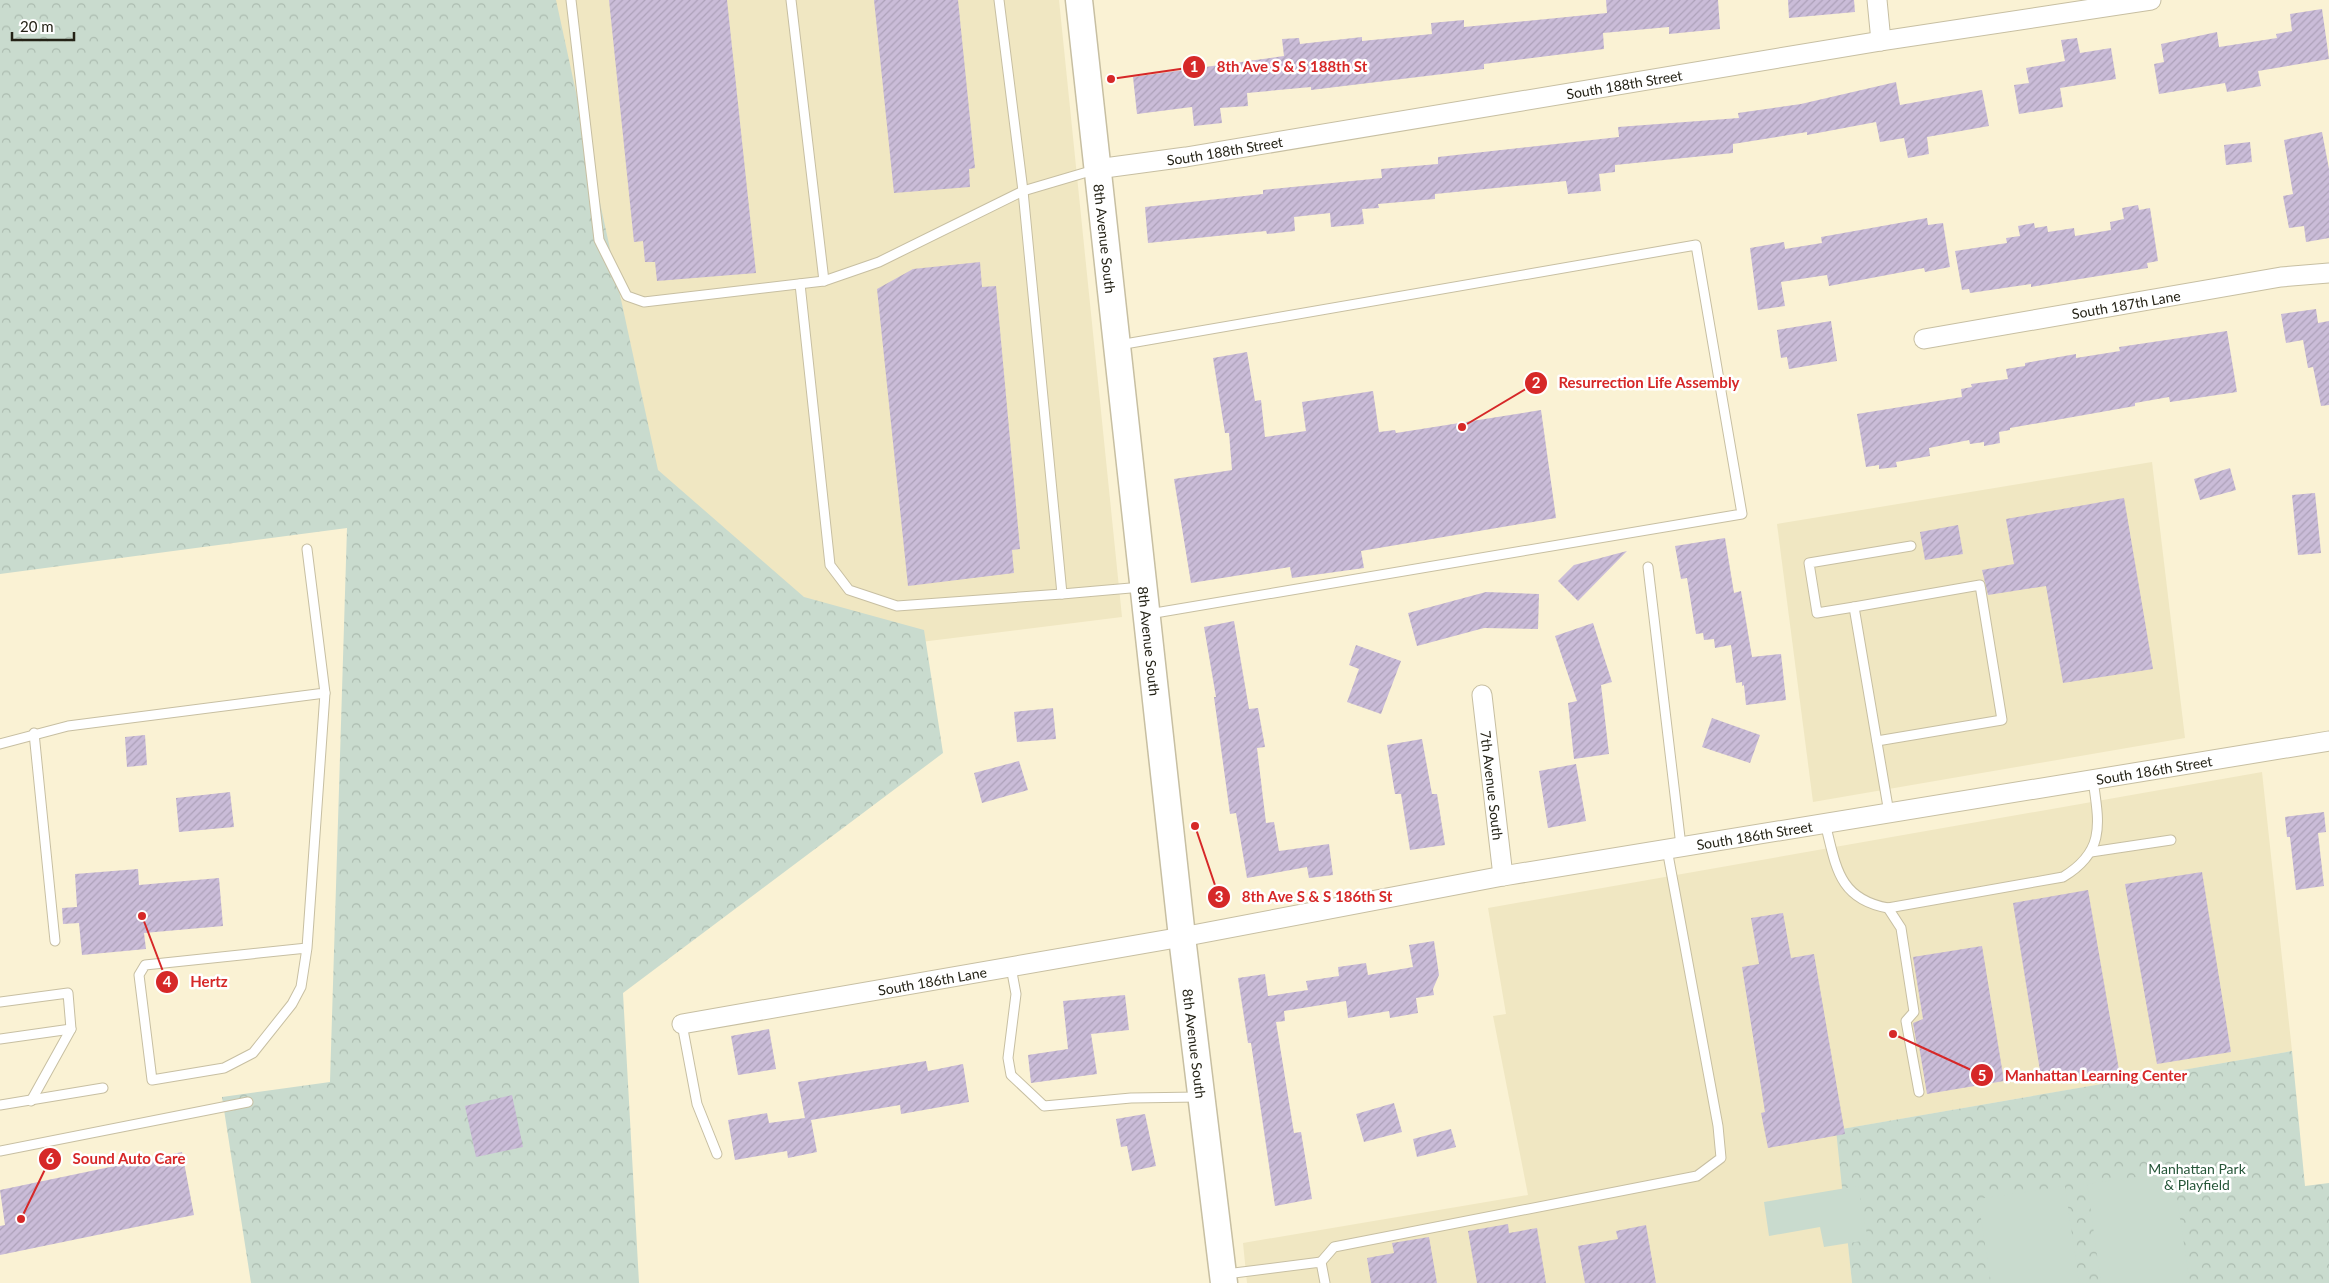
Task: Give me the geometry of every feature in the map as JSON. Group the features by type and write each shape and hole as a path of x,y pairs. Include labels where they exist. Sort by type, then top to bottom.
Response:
{"street":[{"name":"8th Avenue South","path":"1079,0 1182,937 1224,1279"},
{"path":"1877,0 1881,41"},
{"name":"South 188th Street","path":"1097,169 1186,157 1881,41 2152,0"},
{"name":"South 187th Lane","path":"1924,338 2281,277 2329,273"},
{"name":"7th Avenue South","path":"1482,695 1503,876"},
{"name":"South 186th Street","path":"1182,937 1503,876 2329,741"},
{"name":"South 186th Lane","path":"682,1024 1182,937"}],"lane":[{"path":"571,0 599,240 627,296 644,302 824,281 879,262 1023,190 1097,169"},
{"path":"792,0 824,281"},
{"path":"999,0 1023,190 1062,594"},
{"path":"1116,345 1696,245 1742,514 1146,614"},
{"path":"800,284 830,565 849,590 897,606 1143,587"},
{"path":"1877,740 2002,720 1980,586 1817,613 1809,563 1911,546"},
{"path":"307,549 325,693 307,948 301,987 292,1004 253,1053 224,1068 152,1080 139,975 146,966 307,948"},
{"path":"1224,1279 1321,1262 1334,1247 1697,1176 1721,1158 1718,1126 1674,848 1648,567"},
{"path":"1854,607 1889,813"},
{"path":"0,744 34,733 68,726 325,693"},
{"path":"34,733 55,941"},
{"path":"1825,823 1842,882 1854,896 1870,905 1888,908 2063,877 2079,867 2091,852 2098,835 2098,816 2093,780"},
{"path":"2091,852 2171,840"},
{"path":"1888,908 1901,928 1914,1012 1906,1021 1918,1092"},
{"path":"1011,967 1016,994 1008,1058 1011,1075 1044,1106 1131,1098 1202,1097"},
{"path":"0,1002 68,993 71,1029 31,1101"},
{"path":"682,1024 697,1104 717,1154"},
{"path":"0,1039 71,1029"},
{"path":"0,1106 103,1088"},
{"path":"0,1151 248,1102"},
{"path":"1321,1262 1324,1283"}],"shaded area":[{"path":"528,0 1059,0 1122,617 872,648 648,505"},
{"path":"2152,462 2185,738 1813,802 1777,524"},
{"path":"2262,772 2292,1051 1837,1130 1852,1283 1247,1283 1243,1243 1528,1195 1493,1016 1506,1014 1488,908"}],"green space":[{"path":"0,0 556,0 658,470 804,597 924,630 943,753 623,993 639,1283 251,1283 222,1097 330,1082 347,528 0,574"},
{"name":"Manhattan Park & Playfield","path":"2292,1051 2305,1186 2329,1183 2329,1283 1852,1283 1836,1130"},
{"path":"2173,1172 2190,1283 2101,1283 2087,1184"},
{"path":"1858,1186 1868,1240 1824,1247 1820,1227 1769,1236 1764,1202"},
{"path":"2065,1186 2079,1283 1991,1283 1978,1199"}],"building":[{"path":"609,0 727,0 756,273 657,281 655,262 645,262 643,241 634,242"},
{"path":"874,0 958,0 975,168 969,169 970,187 894,193"},
{"path":"1606,0 1718,0 1720,29 1669,34 1669,27 1603,33 1604,49 1484,64 1484,69 1311,90 1311,87 1247,93 1248,106 1220,108 1222,123 1194,126 1192,107 1137,114 1133,77 1284,56 1282,39 1299,38 1300,44 1362,37 1362,41 1432,34 1431,23 1464,20 1464,27 1607,13"},
{"path":"1788,0 1854,0 1855,12 1789,18"},
{"path":"2322,9 2329,59 2258,71 2261,86 2227,92 2225,83 2159,94 2154,64 2164,62 2161,44 2217,32 2219,47 2277,38 2276,34 2292,31 2290,14"},
{"path":"2077,38 2080,53 2111,48 2116,79 2060,88 2063,107 2019,114 2014,85 2029,83 2026,68 2065,61 2061,40"},
{"path":"1896,82 1900,105 1982,90 1989,126 1927,137 1929,154 1908,158 1904,138 1880,142 1876,122 1807,135 1807,132 1733,144 1733,153 1615,165 1615,172 1599,174 1601,191 1568,194 1566,181 1435,194 1435,199 1378,204 1379,208 1362,209 1364,224 1331,227 1330,213 1294,217 1295,231 1267,234 1266,231 1148,243 1145,207 1263,194 1263,190 1382,178 1381,169 1438,164 1438,157 1619,137 1618,127 1739,118 1738,113 1801,104"},
{"path":"2322,132 2329,169 2329,238 2306,242 2304,226 2289,228 2283,196 2293,194 2284,140"},
{"path":"2250,142 2252,162 2226,165 2224,145"},
{"path":"2138,205 2139,210 2150,208 2158,261 2147,263 2148,268 2031,287 2031,284 1970,293 1969,289 1962,290 1955,251 2007,243 2006,238 2020,236 2018,226 2034,223 2035,228 2047,226 2048,232 2074,228 2075,236 2111,230 2110,222 2124,219 2122,208"},
{"path":"1927,218 1928,225 1943,223 1950,267 1925,272 1924,268 1829,286 1827,275 1781,282 1785,306 1758,310 1750,248 1784,242 1785,249 1822,243 1821,237"},
{"path":"980,262 982,287 996,286 1020,549 1012,550 1014,573 908,586 877,289 913,269"},
{"path":"2316,309 2318,323 2329,321 2329,405 2321,406 2313,367 2308,368 2303,340 2286,343 2281,314"},
{"path":"1831,321 1837,361 1789,369 1787,357 1781,358 1777,330"},
{"path":"2227,331 2237,392 2170,402 2169,397 2135,403 2135,406 2010,428 2010,430 1999,432 2000,443 1984,446 1984,442 1970,444 1969,440 1929,448 1930,456 1896,462 1897,467 1879,469 1879,465 1866,467 1857,414 1962,397 1961,389 1972,387 1971,384 2008,379 2006,369 2025,366 2025,363 2076,354 2076,358 2120,351 2119,347"},
{"path":"1247,352 1255,401 1261,400 1265,437 1306,431 1302,402 1373,391 1379,432 1395,430 1396,433 1541,410 1556,518 1361,551 1364,568 1292,578 1290,567 1191,583 1174,479 1232,470 1229,433 1225,433 1213,358"},
{"path":"2230,468 2236,490 2200,500 2194,479"},
{"path":"2315,493 2321,553 2298,555 2292,495"},
{"path":"2124,498 2153,669 2063,683 2046,586 1988,595 1982,570 2014,564 2006,519"},
{"path":"1958,525 1963,554 1925,560 1920,532"},
{"path":"1725,538 1734,593 1741,591 1752,657 1781,654 1786,700 1746,705 1744,685 1742,686 1742,682 1736,683 1731,645 1715,648 1714,639 1704,640 1703,633 1696,634 1687,578 1681,579 1675,546"},
{"path":"1627,551 1578,601 1558,581 1574,565"},
{"path":"1486,592 1539,594 1538,629 1484,628 1417,646 1408,613"},
{"path":"1234,621 1249,709 1258,708 1265,747 1257,748 1266,823 1274,822 1279,851 1329,844 1333,875 1309,878 1307,867 1247,878 1236,813 1230,814 1214,697 1216,697 1204,627"},
{"path":"1593,623 1612,682 1601,685 1609,754 1574,759 1568,703 1577,701 1555,636"},
{"path":"1356,645 1401,661 1381,714 1347,702 1359,669 1349,665"},
{"path":"1053,708 1056,739 1017,742 1014,712"},
{"path":"1712,718 1760,735 1750,763 1702,747"},
{"path":"145,735 147,765 127,767 125,737"},
{"path":"1422,739 1432,794 1437,794 1445,845 1410,850 1401,794 1395,794 1387,745"},
{"path":"1019,761 1028,790 982,803 974,773"},
{"path":"1576,764 1586,821 1548,828 1539,771"},
{"path":"230,792 234,827 179,832 176,798"},
{"path":"2324,812 2326,832 2318,833 2324,886 2296,890 2290,837 2287,837 2285,817"},
{"path":"138,869 139,885 219,878 223,926 144,933 146,949 82,955 79,923 63,924 62,908 77,907 75,874"},
{"path":"2202,872 2231,1052 2157,1064 2125,884"},
{"path":"2088,890 2119,1070 2042,1083 2013,903"},
{"path":"1783,913 1791,958 1814,954 1845,1134 1768,1148 1761,1113 1765,1112 1742,967 1759,964 1751,918"},
{"path":"1434,941 1439,975 1433,989 1434,995 1416,998 1418,1013 1390,1018 1389,1011 1348,1018 1346,1001 1284,1011 1285,1021 1276,1022 1294,1133 1301,1132 1312,1199 1275,1206 1251,1043 1248,1043 1238,978 1265,974 1268,996 1308,990 1306,981 1339,976 1338,967 1366,963 1368,975 1413,967 1409,945"},
{"path":"1982,946 2004,1081 1927,1094 1913,1023 1923,1019 1913,957"},
{"path":"1125,995 1129,1030 1091,1034 1097,1074 1031,1083 1028,1055 1068,1049 1063,1001"},
{"path":"769,1029 776,1069 738,1075 731,1036"},
{"path":"926,1061 928,1071 963,1064 969,1102 901,1114 900,1105 811,1120 817,1152 788,1158 787,1151 735,1160 728,1120 767,1113 769,1123 805,1118 798,1082"},
{"path":"512,1095 523,1147 476,1157 465,1106"},
{"path":"1394,1103 1402,1132 1364,1142 1356,1114"},
{"path":"1145,1114 1156,1166 1132,1171 1127,1146 1121,1147 1116,1119"},
{"path":"1451,1129 1456,1147 1417,1157 1413,1139"},
{"path":"182,1152 194,1215 0,1255 0,1226 5,1225 0,1190"},
{"path":"1508,1224 1509,1233 1537,1228 1546,1283 1477,1283 1468,1231"},
{"path":"1646,1225 1656,1283 1585,1283 1578,1246 1618,1239 1616,1231"},
{"path":"1429,1237 1437,1283 1371,1283 1367,1258 1394,1253 1392,1243"}],"place":[{"name":"8th Ave S & S 188th St","path":"1111,79"},
{"name":"Resurrection Life Assembly","path":"1462,427"},
{"name":"8th Ave S & S 186th St","path":"1195,826"},
{"name":"Hertz","path":"142,916"},
{"name":"Manhattan Learning Center","path":"1893,1034"},
{"name":"Sound Auto Care","path":"21,1219"}]}
